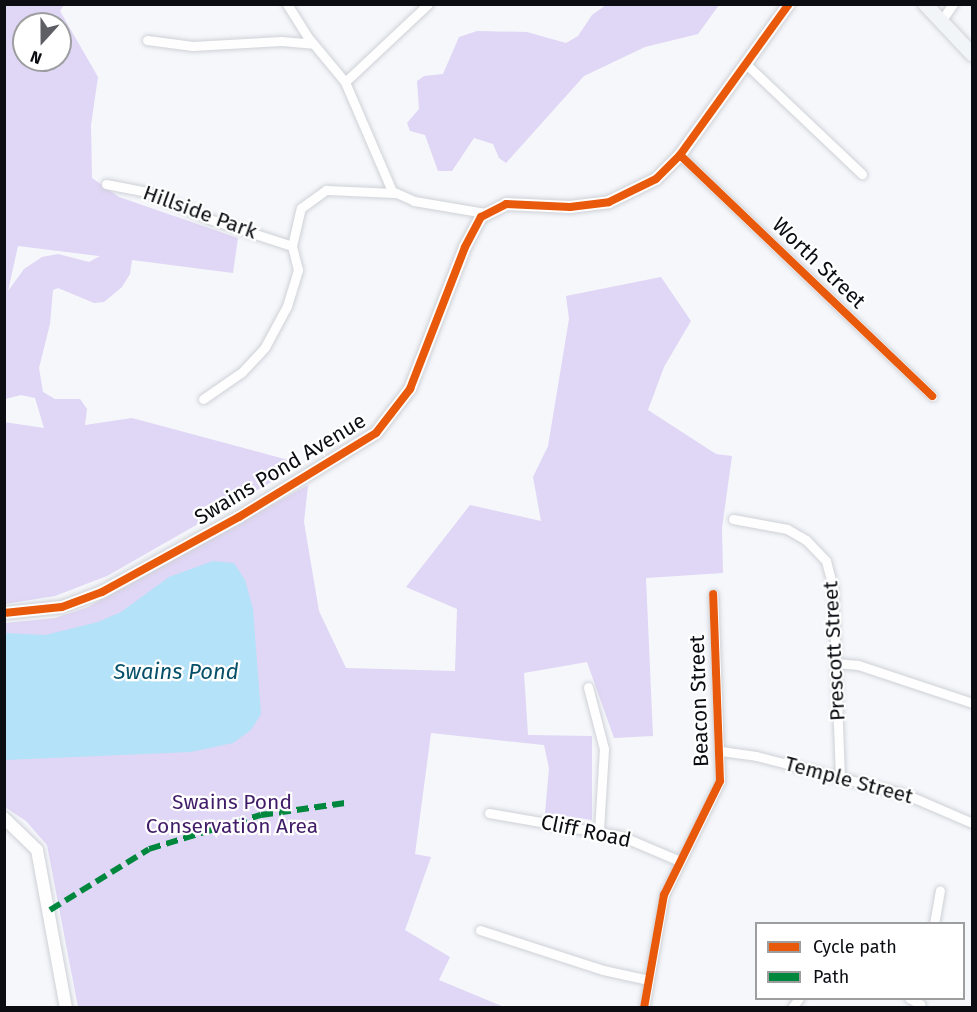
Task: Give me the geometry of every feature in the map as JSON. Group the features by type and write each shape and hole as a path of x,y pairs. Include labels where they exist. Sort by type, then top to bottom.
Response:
{"main road":[{"path":"925,4 972,54"}],"street":[{"path":"287,4 313,44 345,82 395,193"},
{"path":"345,82 428,4"},
{"path":"203,399 242,372 265,347 296,284 298,270 292,246 301,208 315,195 348,188 395,193 414,201 485,213 506,204 570,207 609,202 656,179 680,155 789,4"},
{"path":"941,21 954,4"},
{"path":"147,40 193,46 280,41 313,44"},
{"path":"746,64 862,174"},
{"name":"Worth Street","path":"680,155 932,396"},
{"name":"Hillside Park","path":"106,184 147,192 209,219 292,246"},
{"name":"Swains Pond Avenue","path":"4,613 62,607 102,592 239,517 376,434 408,394 465,247 485,213"},
{"name":"Prescott Street","path":"732,519 778,525 806,540 823,555 833,588 840,777"},
{"name":"Beacon Street","path":"644,1008 664,895 714,799 720,781 721,751 713,594"},
{"path":"836,663 858,665 972,703"},
{"path":"588,687 604,749 599,831"},
{"name":"Temple Street","path":"721,751 840,777 910,796 972,823"},
{"name":"Cliff Road","path":"489,813 599,831 644,843 680,861"},
{"path":"4,818 37,850 66,1008"},
{"path":"934,922 940,891"},
{"path":"480,930 603,970 649,980"}],"green space":[{"path":"5,5 64,5 61,12 12,12 12,72 72,72 72,32 98,77 91,125 92,178 119,197 238,238 233,273 132,260 130,274 122,287 104,302 94,303 58,288 53,290 50,324 39,368 43,392 55,399 80,399 87,409 85,425 132,418 303,464 107,576 55,596 5,604 4,422 44,428 35,398 21,395 5,399","holes":["18,246 99,256 89,262 58,254 42,257 24,269 8,291"]},
{"path":"606,5 719,5 698,34 645,47 584,76 506,163 499,158 493,144 474,138 452,171 438,171 425,135 410,131 407,123 419,109 417,81 424,76 443,74 459,37 477,31 527,32 566,43 578,36 592,15"},
{"name":"Swains Pond Conservation Area","path":"661,277 691,321 664,367 648,410 716,454 732,456 722,528 723,573 646,578 653,736 614,738 587,662 524,673 528,735 592,736 592,820 545,813 549,768 544,745 431,733 415,854 431,857 405,930 450,957 439,980 504,1007 78,1007 47,845 26,821 5,807 5,623 55,618 88,607 308,485 304,522 319,611 346,668 455,671 457,609 406,587 470,505 541,521 533,477 548,446 569,319 566,296"}],"water":[{"name":"Swains Pond","path":"213,561 234,563 245,580 253,609 261,714 251,730 233,743 191,752 5,760 5,633 45,635 98,622 121,612 169,577"}],"marked path":[{"path":"50,910 149,849 261,815 345,803"}],"cycle path":[{"path":"4,613 62,607 102,592 239,517 376,433 410,389 465,247 481,217 506,204 570,207 609,202 656,179 680,155 789,4"},
{"path":"680,155 932,396"},
{"path":"644,1008 664,895 720,781 713,594"}]}
